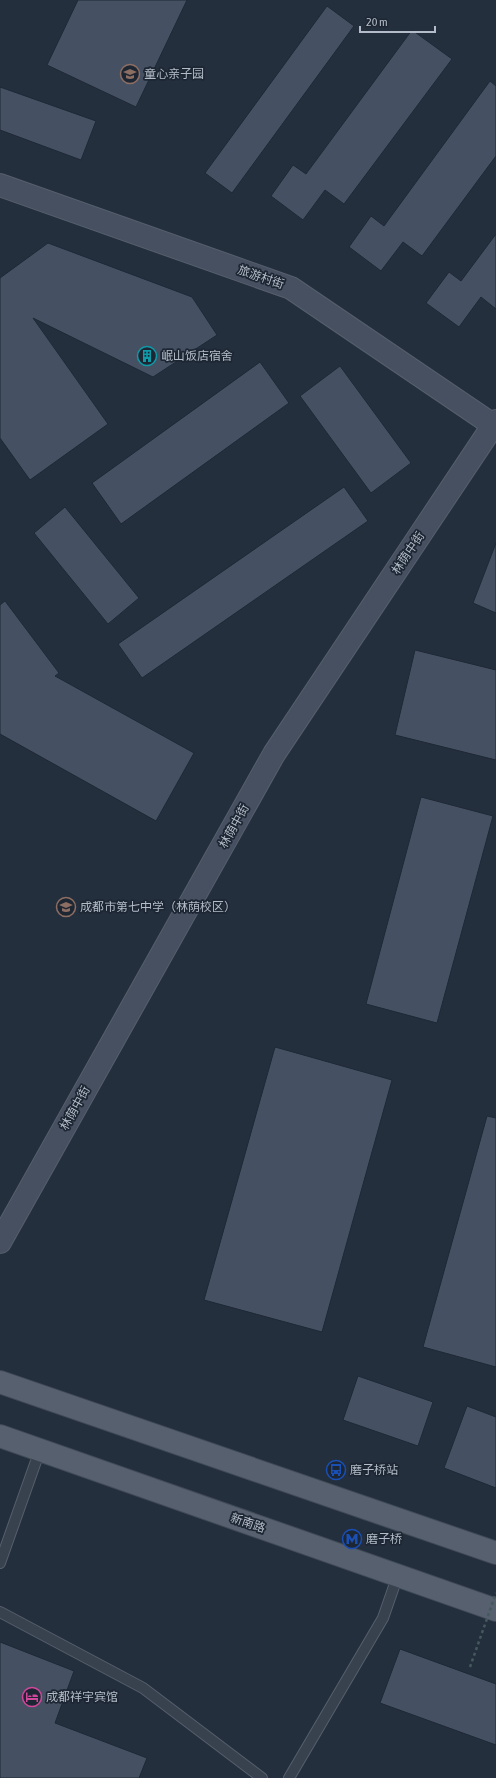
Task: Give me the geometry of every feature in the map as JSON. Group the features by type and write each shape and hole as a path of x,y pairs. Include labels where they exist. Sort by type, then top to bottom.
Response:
{"main road":[{"path":"0,1382 496,1553"},
{"name":"新南路","path":"0,1436 496,1610"}],"street":[{"name":"旅游村街","path":"0,185 291,288 495,424"},
{"name":"林荫中街","path":"0,1242 274,754 495,424"}],"lane":[{"path":"0,1562 40,1450"},
{"path":"289,1778 384,1618 398,1575"},
{"path":"0,1612 142,1688 262,1778"}],"path":[{"path":"470,1667 496,1593"}],"building":[{"path":"78,0 187,0 136,107 47,65"},
{"path":"327,6 354,26 232,193 205,173"},
{"path":"412,30 452,59 344,204 325,190 303,220 271,196 293,165 306,174"},
{"path":"490,81 496,86 496,156 422,256 403,242 381,271 349,247 371,216 384,226"},
{"path":"0,87 96,121 81,160 0,130"},
{"path":"496,234 496,309 481,297 459,327 426,303 449,272 461,281"},
{"name":"岷山饭店宿舍","path":"48,243 192,297 217,335 153,377 33,318 108,424 30,480 0,438 0,278"},
{"path":"260,362 289,403 121,524 92,483"},
{"path":"340,366 411,463 371,493 300,396"},
{"path":"344,487 368,521 142,678 118,644"},
{"path":"65,507 139,598 108,624 34,533"},
{"path":"496,543 496,613 473,603"},
{"path":"5,601 59,673 55,676 194,753 156,821 0,734 0,605"},
{"path":"415,650 496,670 496,760 395,735"},
{"path":"421,797 493,816 437,1023 366,1004"},
{"path":"275,1047 392,1080 322,1332 204,1300"},
{"path":"487,1116 496,1118 496,1367 423,1347"},
{"path":"358,1376 433,1402 418,1446 343,1420"},
{"path":"467,1406 496,1417 496,1488 444,1468"},
{"name":"成都祥宇宾馆","path":"0,1642 74,1671 55,1723 147,1758 139,1778 0,1778"},
{"path":"400,1649 496,1684 496,1745 380,1703"}],"place":[{"name":"童心亲子园","path":"130,74"},
{"name":"岷山饭店宿舍","path":"147,356"},
{"name":"成都市第七中学（林荫校区）","path":"66,907"},
{"name":"磨子桥站","path":"336,1470"},
{"name":"磨子桥","path":"352,1539"},
{"name":"成都祥宇宾馆","path":"32,1697"}]}
